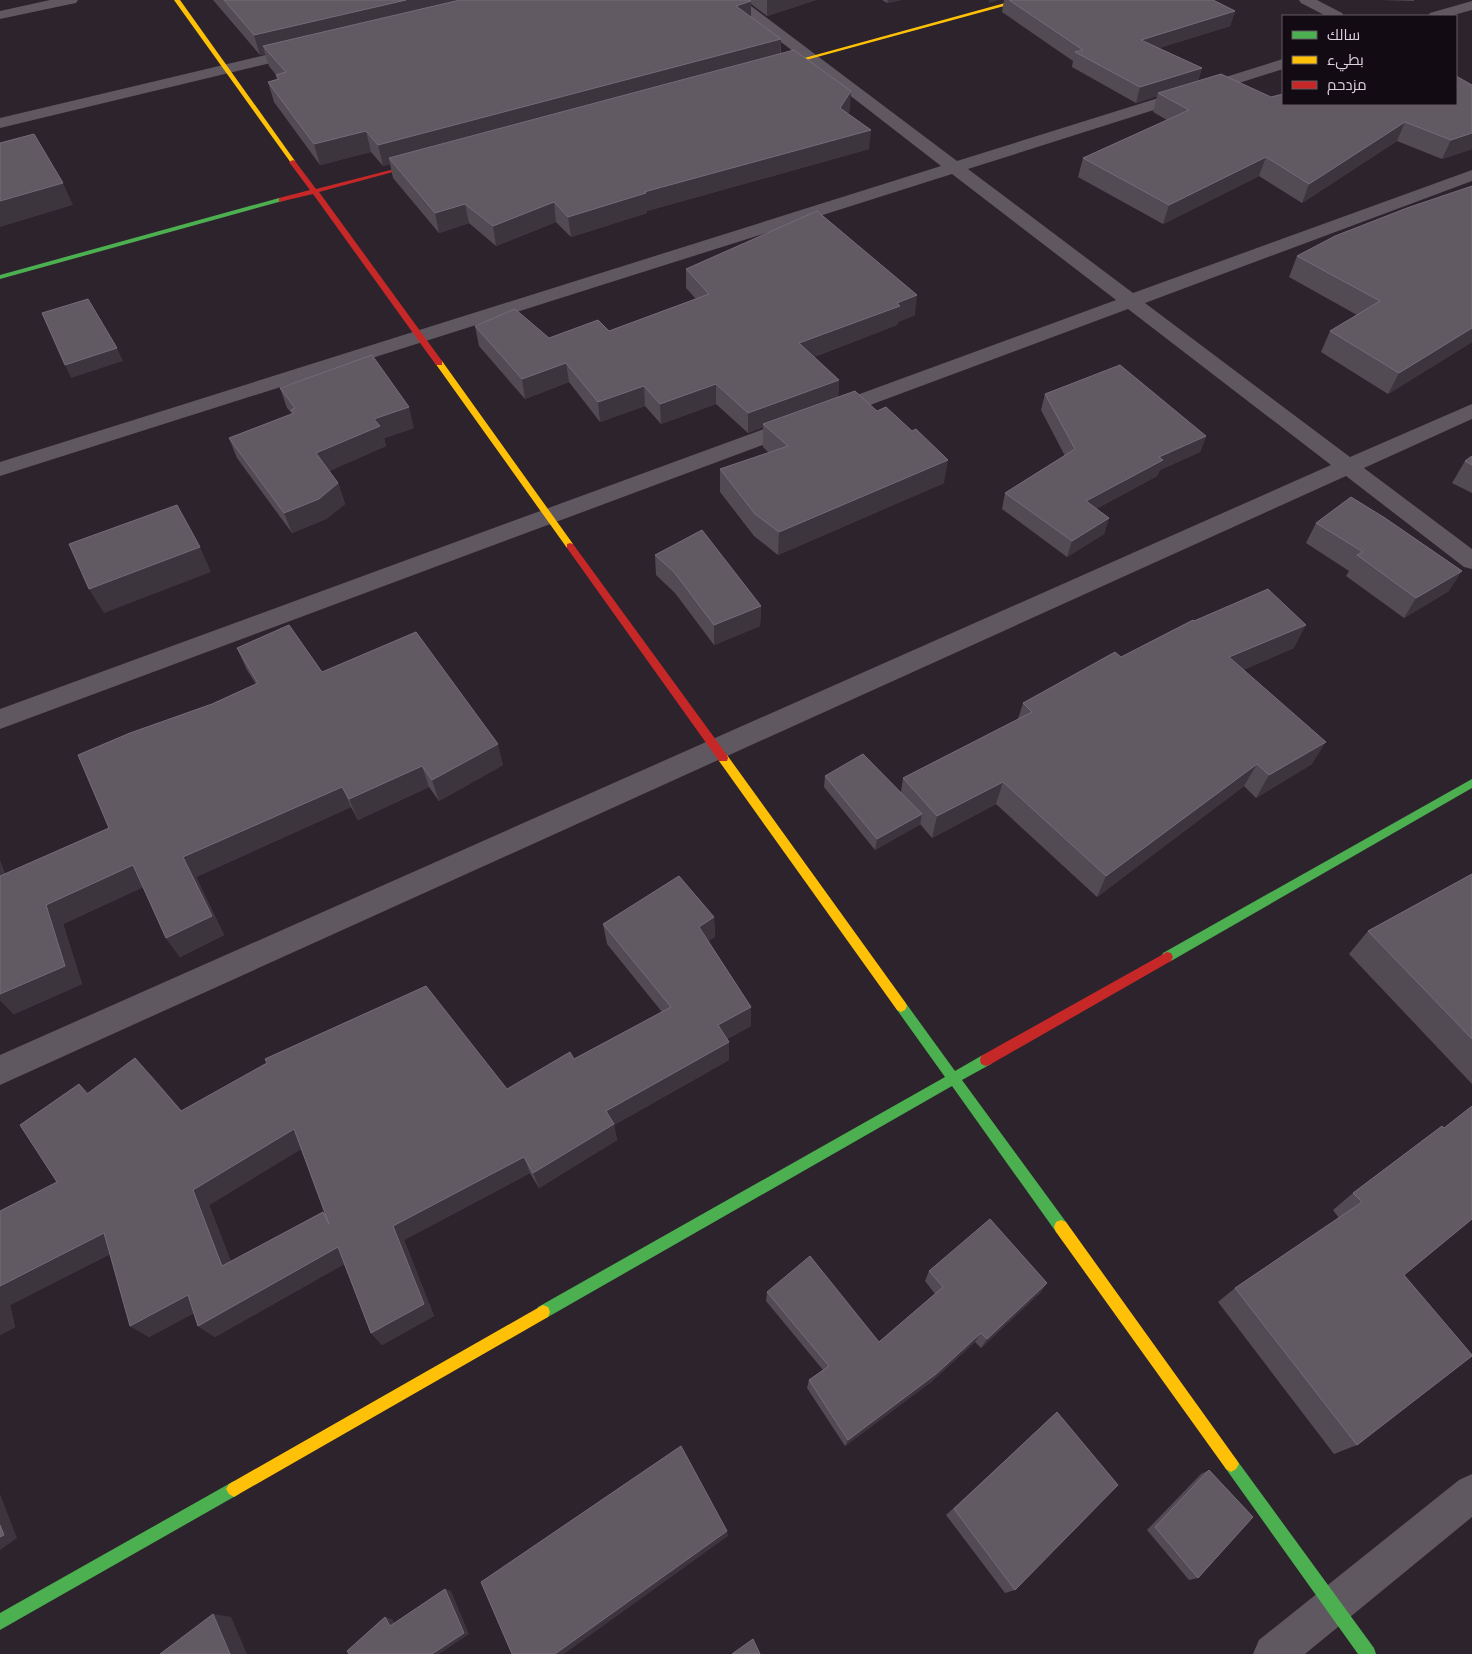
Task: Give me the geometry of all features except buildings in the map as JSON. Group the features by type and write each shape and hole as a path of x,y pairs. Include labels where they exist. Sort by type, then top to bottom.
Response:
{"street":[{"path":"0,15 71,0"},
{"path":"176,0 1368,1654"},
{"path":"734,0 1472,561"},
{"path":"762,71 1023,0"},
{"path":"1306,0 1335,15"},
{"path":"1438,15 1472,5"},
{"path":"0,123 322,47"},
{"path":"0,469 1282,64"},
{"path":"0,278 439,158"},
{"path":"0,719 1472,175"},
{"path":"0,1070 1472,411"},
{"path":"0,1622 1472,782"},
{"path":"1273,1654 1472,1493"}],"traffic: fast":[{"path":"0,277 282,200"},
{"path":"1167,957 1472,783"},
{"path":"901,1006 1061,1227"},
{"path":"543,1312 986,1060"},
{"path":"1231,1464 1368,1654"},
{"path":"0,1622 234,1489"}],"traffic: slow":[{"path":"177,0 293,162"},
{"path":"771,68 1023,0"},
{"path":"439,363 570,546"},
{"path":"723,758 901,1006"},
{"path":"1061,1227 1231,1464"},
{"path":"234,1489 543,1312"}],"traffic: jam":[{"path":"282,200 428,161"},
{"path":"293,162 439,363"},
{"path":"570,546 723,758"},
{"path":"986,1060 1167,957"}]}
